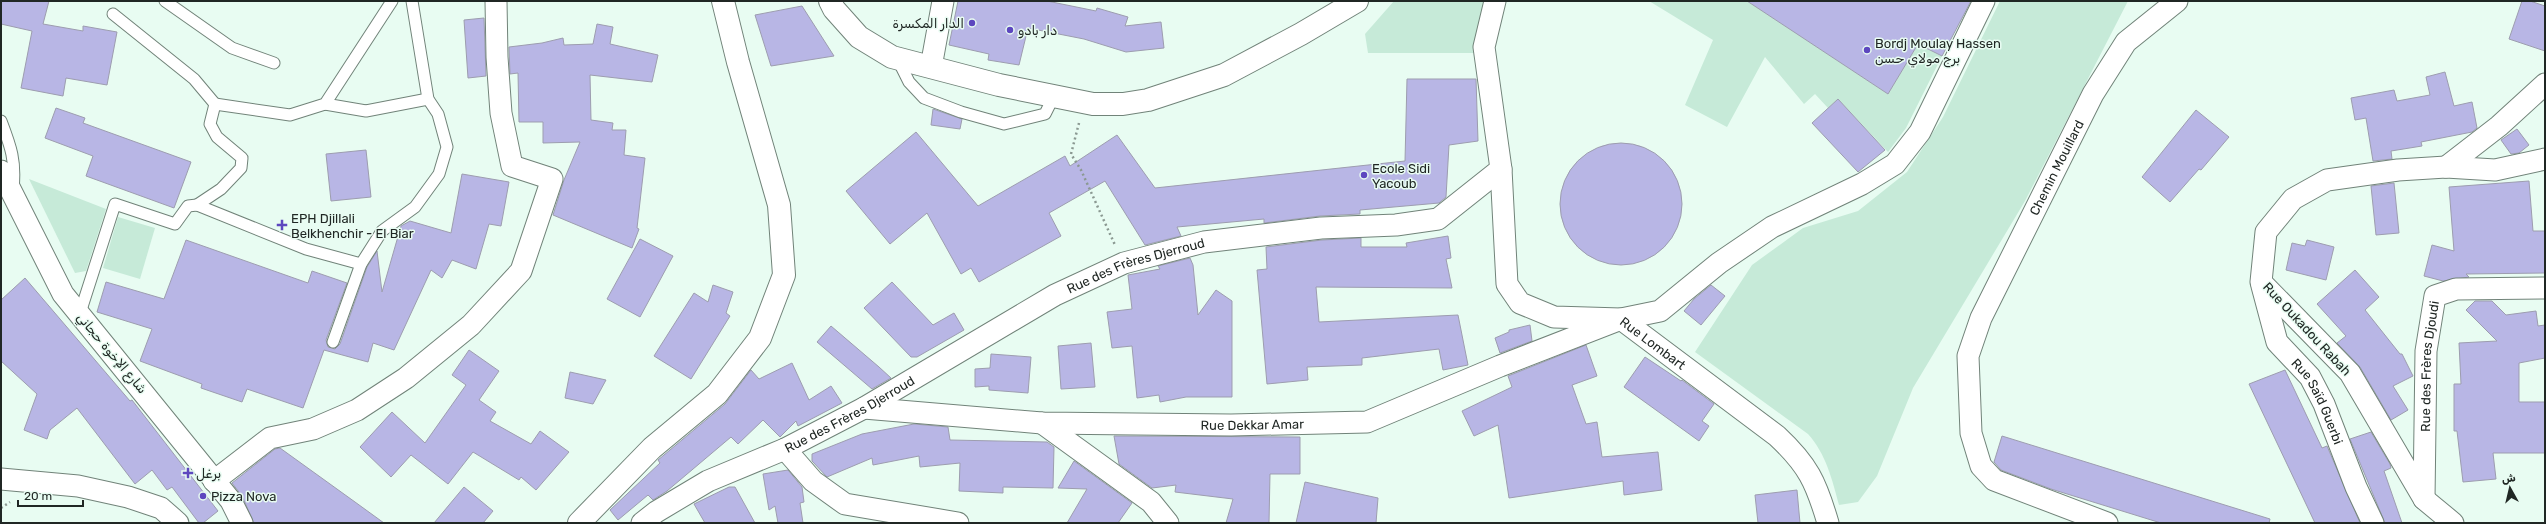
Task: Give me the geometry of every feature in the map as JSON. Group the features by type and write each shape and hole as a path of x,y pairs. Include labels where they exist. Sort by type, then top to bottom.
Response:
{"main road":[{"path":"579,523 652,448 717,394 760,338 784,275 780,205 738,62 723,1"},
{"path":"830,1 834,9 859,37 896,58 1084,103 1123,104 1148,100 1224,75 1345,3"}],"street":[{"path":"214,482 270,438 313,429 357,410 406,378 471,325 521,271 552,179 512,166 501,114 497,57 496,1"},
{"path":"931,67 943,1"},
{"path":"1495,1 1484,47 1501,169"},
{"path":"1621,319 1660,311 1719,263 1772,227 1862,184 1894,164 1920,132 1984,1"},
{"name":"Chemin Mouillard","path":"2108,523 1994,480 1981,466 1972,433 1968,356 1981,318 2093,94 2126,42 2177,1"},
{"path":"2446,167 2499,126 2545,84"},
{"name":"Rue Oukadou Rabah","path":"2453,523 2424,499 2350,373 2261,282 2266,232 2293,199 2327,180 2383,172 2446,167 2495,170 2545,159"},
{"name":"Rue des Frères Djerroud","path":"642,523 656,512 708,481 785,449 864,408 1056,295 1124,263 1204,242 1320,228 1396,225 1438,219 1501,169"},
{"name":"Rue Lombart","path":"1501,169 1507,284 1520,304 1554,316 1621,319 1777,436 1801,458 1819,492 1828,523"},
{"name":"شارع الإخوة حجاني","path":"1,170 12,196 63,294 80,313 214,482 232,501 242,523"},
{"name":"Rue Saïd Guerbi","path":"2261,282 2277,342 2310,378 2324,404 2356,487 2373,523"},
{"name":"Rue des Frères Djoudi","path":"2424,499 2426,351 2435,296 2456,289 2545,288"},
{"name":"Rue Dekkar Amar","path":"864,408 1042,422 1231,426 1368,422 1500,366 1621,319"},
{"path":"1042,422 1151,502 1168,523"},
{"path":"785,449 813,481 845,504 958,523"},
{"path":"1,479 78,486 128,496 161,508 178,523"}],"lane":[{"path":"165,1 232,48 274,63"},
{"path":"324,104 392,1"},
{"path":"333,342 360,264 382,231 415,207 439,174 447,147 438,114 428,99 412,1"},
{"path":"113,14 194,79 215,104 290,115 324,104 366,111 428,99"},
{"path":"896,58 909,82 924,98 961,112 1004,124 1045,114 1054,96"},
{"path":"80,313 115,204 175,224 188,206 197,205 221,189 241,168 242,158 217,137 210,124 215,104"},
{"path":"1,121 13,152 15,166 12,196"},
{"path":"197,205 306,249 360,264"}],"path":[{"path":"1084,103 1070,154 1081,170 1124,263"}],"green space":[{"path":"1394,1 1496,1 1480,53 1368,53 1365,34"},
{"path":"1649,1 1747,1 1888,94 1918,44 1942,56 1906,128 1888,152 1838,99 1828,108 1815,94 1804,104 1765,57 1727,127 1685,105 1713,40"},
{"path":"2000,1 2128,1 2025,201 1913,388 1877,476 1858,502 1839,505 1824,458 1808,434 1695,352 1752,265 1803,228 1858,211 1907,172 1943,117"},
{"path":"29,179 106,209 86,271 75,273"},
{"path":"118,217 155,228 140,279 103,268"}],"building":[{"path":"1,1 49,1 43,24 83,31 83,26 117,32 107,85 66,78 63,96 21,88 32,31 1,24"},
{"path":"958,1 1047,1 1096,11 1097,8 1128,17 1125,26 1161,22 1164,48 1126,52 1084,39 1028,28 1019,65 988,60 989,54 949,45"},
{"name":"Bordj Moulay Hassen برج مولاي حسن","path":"1747,1 1971,1 1942,56 1918,44 1888,94"},
{"path":"2522,1 2530,1 2545,6 2545,51 2509,39"},
{"path":"802,6 834,56 771,66 755,15"},
{"path":"484,18 486,76 468,78 464,20"},
{"path":"597,24 613,27 610,44 658,55 652,82 590,75 591,120 613,123 612,130 626,130 624,155 645,158 637,228 639,229 632,248 553,215 564,180 580,142 543,143 543,122 519,122 518,73 510,74 509,47 542,43 563,38 564,45 593,44"},
{"path":"2445,72 2454,106 2472,102 2477,128 2472,132 2421,142 2422,146 2391,151 2392,159 2373,161 2366,118 2355,120 2351,98 2394,90 2397,101 2430,95 2426,77"},
{"path":"1407,79 1476,79 1478,141 1449,145 1446,197 1439,203 1360,210 1360,214 1320,216 1264,223 1264,219 1177,227 1181,236 1145,245 1105,181 1049,213 1061,236 979,282 971,268 961,274 927,213 890,244 846,191 916,132 978,206 1065,156 1070,166 1117,135 1155,188 1405,161"},
{"path":"1838,99 1885,150 1858,172 1812,123"},
{"path":"56,108 85,118 83,123 191,162 174,208 86,176 93,156 45,138"},
{"path":"933,109 962,119 960,129 931,125"},
{"path":"2196,110 2229,137 2201,170 2199,169 2170,202 2142,177"},
{"path":"2517,129 2529,145 2519,153 2511,154 2501,140"},
{"path":"1621,143 1633,144 1644,148 1655,153 1664,161 1672,170 1677,181 1681,192 1681,216 1677,227 1672,238 1664,247 1655,255 1644,260 1633,264 1621,265 1609,264 1598,260 1587,255 1578,247 1570,238 1565,227 1561,216 1560,204 1561,192 1565,181 1570,170 1578,161 1587,153 1598,148 1609,144"},
{"path":"366,150 371,197 331,201 326,154"},
{"path":"462,174 509,182 501,226 489,224 476,269 452,260 442,278 431,270 394,350 373,343 368,362 324,350 303,408 247,389 242,402 201,388 202,384 140,361 152,329 97,312 106,282 164,299 186,240 308,283 312,271 347,283 326,340 328,347 335,349 340,344 367,267 377,251 382,292 401,226 410,221 451,233"},
{"path":"2529,181 2533,231 2545,231 2545,273 2466,274 2469,277 2443,281 2424,276 2432,245 2454,251 2449,187"},
{"path":"2394,183 2399,233 2376,235 2371,186"},
{"path":"1448,236 1451,258 1446,259 1452,288 1316,287 1319,322 1458,315 1468,365 1443,370 1439,349 1362,358 1362,365 1307,367 1308,380 1267,384 1257,270 1267,269 1266,247 1322,240 1361,238 1361,247 1407,247 1406,243"},
{"path":"640,239 673,256 640,317 607,299"},
{"path":"2307,240 2334,247 2326,280 2286,270 2292,243 2305,246"},
{"path":"1190,258 1193,265 1198,315 1216,290 1232,301 1232,397 1186,397 1160,402 1159,395 1137,398 1132,346 1112,348 1107,312 1132,309 1128,275 1160,269 1158,266"},
{"path":"2355,270 2379,297 2365,310 2400,354 2402,354 2413,376 2393,386 2408,410 2391,420 2360,367 2337,343 2346,336 2317,304"},
{"path":"25,278 130,401 132,400 218,511 203,523 199,523 172,487 167,490 152,470 135,484 77,408 50,430 47,439 24,430 37,394 1,361 1,300"},
{"path":"892,282 933,325 954,313 964,330 917,357 911,357 864,308"},
{"path":"713,285 733,292 726,313 730,316 691,379 654,356 694,293 708,302"},
{"path":"1711,285 1725,296 1701,325 1684,311 1694,299"},
{"path":"2475,301 2492,301 2506,315 2536,311 2538,326 2545,325 2545,358 2519,363 2519,402 2545,402 2545,453 2493,453 2496,479 2463,482 2457,431 2454,431 2454,384 2461,384 2459,343 2497,341 2466,310"},
{"path":"1530,325 1532,341 1500,353 1495,338 1509,332 1509,330"},
{"path":"831,326 891,378 872,389 817,342"},
{"path":"1091,343 1095,387 1061,389 1058,346"},
{"path":"1586,345 1597,376 1572,385 1586,424 1597,422 1602,457 1658,452 1662,490 1624,495 1623,481 1509,498 1498,425 1474,436 1462,411 1512,387 1508,376"},
{"path":"469,350 499,371 479,400 496,412 490,421 531,444 540,431 569,452 536,490 521,477 519,480 473,452 448,484 411,455 391,477 360,447 392,412 425,443 466,385 452,375"},
{"path":"991,354 1031,357 1028,393 989,390 989,386 975,387 975,369 990,368"},
{"path":"1645,357 1681,381 1682,380 1714,404 1702,421 1709,426 1699,441 1624,387"},
{"path":"792,363 809,400 831,386 842,403 798,426 796,421 780,437 763,420 738,444 731,437 667,491 653,500 648,495 618,520 610,510 660,463 658,460 725,404 751,370 759,379"},
{"path":"2285,370 2322,448 2327,446 2360,523 2315,523 2249,384"},
{"path":"570,372 606,380 593,404 565,398"},
{"path":"914,424 948,427 950,440 1047,442 1054,447 1053,488 1003,487 1003,493 959,491 960,463 920,467 919,456 873,465 872,458 827,477 812,461 812,454 862,434"},
{"path":"2371,432 2390,464 2391,468 2384,471 2402,523 2385,523 2350,439"},
{"path":"1114,436 1300,437 1300,474 1270,474 1269,523 1226,523 1233,499 1175,492 1176,485 1152,488 1119,464"},
{"path":"2002,436 2270,519 2269,523 2161,523 2051,489 2001,470 1994,462"},
{"path":"280,448 384,523 254,523 242,496 232,483 275,449"},
{"path":"1074,461 1132,503 1118,523 1067,523 1087,489 1058,488"},
{"path":"788,470 802,487 804,502 800,503 803,523 778,523 775,506 769,510 763,474"},
{"path":"1305,482 1378,498 1376,523 1296,523"},
{"path":"464,487 493,511 483,523 434,523"},
{"path":"729,487 735,487 755,523 705,523 694,504"},
{"path":"1797,490 1800,523 1758,523 1755,495"}],"place":[{"name":"الدار المكسرة","path":"972,23"},
{"name":"دار بادو","path":"1010,30"},
{"name":"Bordj Moulay Hassen برج مولاي حسن","path":"1867,50"},
{"name":"Ecole Sidi Yacoub","path":"1364,175"},
{"name":"EPH Djillali Belkhenchir - El Biar","path":"282,225"},
{"name":"برغل","path":"188,473"},
{"name":"Pizza Nova","path":"203,496"}]}
